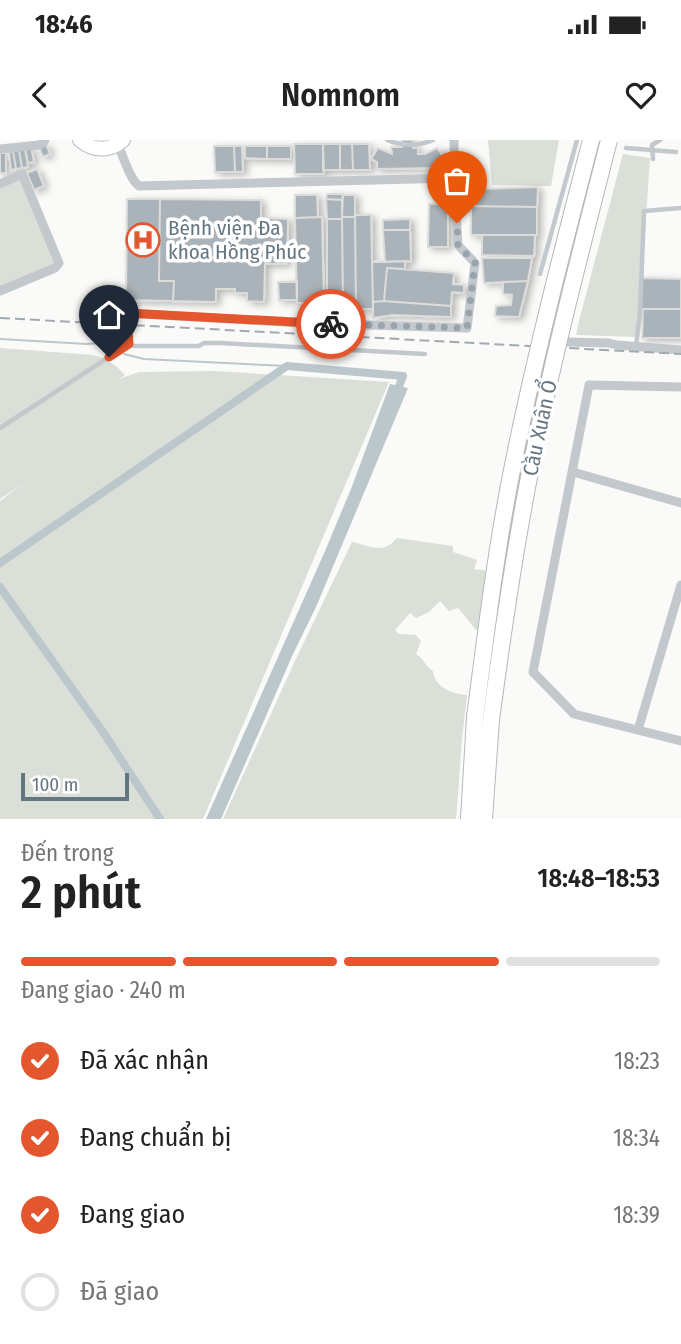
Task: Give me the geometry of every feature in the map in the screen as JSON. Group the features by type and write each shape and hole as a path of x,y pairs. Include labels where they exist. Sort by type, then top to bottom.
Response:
{"highway":[{"name":"Cầu Xuân Ổ","path":"483,719 494,573 513,466 544,327 591,140"},
{"name":"Cầu Xuân Ổ","path":"483,719 530,471 609,140"},
{"path":"469,819 483,719"},
{"path":"483,719 484,819"}],"main road":[{"path":"80,140 97,149 106,149 120,142"}],"street":[{"path":"0,149 39,145 45,140"},
{"path":"127,313 301,323 467,328 475,263 458,245 454,140"},
{"path":"120,142 133,180 139,186 454,178"},
{"path":"0,184 22,174 59,263 55,268 0,291"},
{"path":"566,342 681,350"},
{"path":"681,387 589,384 533,672 574,714 681,741"},
{"path":"573,471 681,503"},
{"path":"638,730 681,585"}],"lane":[{"path":"387,140 398,144 433,140"},
{"path":"540,274 577,140"},
{"path":"653,159 653,144 660,140"},
{"path":"626,148 676,152"},
{"path":"636,346 640,314 644,211 681,208"},
{"path":"127,313 129,344"},
{"path":"129,344 199,346 204,343 220,343 425,354"},
{"path":"0,428 129,344"}],"shaded area":[{"path":"488,140 559,140 551,186 492,185"},
{"path":"623,154 650,158 638,337 576,335 580,317"},
{"path":"22,177 56,265 0,287 0,188"},
{"path":"0,348 93,355 116,366 125,375 119,379 139,372 215,371 389,382 203,819 0,819 0,501 24,483 0,499"},
{"path":"390,384 408,388 316,607 221,819 206,819 325,551"},
{"path":"397,538 453,546 453,552 477,560 474,569 488,571 478,632 458,608 449,611 440,601 429,612 416,618 410,613 395,630 399,634 416,635 421,641 416,654 433,671 441,686 467,695 456,819 223,819 352,542 382,548"}],"building":[{"path":"402,140 413,140 413,148 418,148 418,154 425,154 437,148 444,158 438,161 438,168 377,169 377,162 371,159 378,148 392,154 391,147 402,147"},
{"path":"46,144 50,154 43,157 39,147"},
{"path":"294,144 323,144 324,174 295,174"},
{"path":"323,144 340,144 340,170 323,170"},
{"path":"340,144 352,144 353,170 340,170"},
{"path":"352,144 369,144 370,170 353,170"},
{"path":"214,146 234,146 235,172 215,172"},
{"path":"234,146 242,146 243,172 235,172"},
{"path":"245,146 267,146 267,159 245,158"},
{"path":"267,146 291,146 291,159 267,159"},
{"path":"31,147 34,162 28,163 25,148"},
{"path":"25,149 28,167 22,168 19,150"},
{"path":"19,150 22,168 16,169 13,151"},
{"path":"13,151 16,169 11,170 9,152"},
{"path":"0,153 6,153 6,173 0,173"},
{"path":"37,169 44,186 34,190 27,173"},
{"path":"538,187 537,207 462,206 461,190"},
{"path":"327,194 343,194 342,200 326,199"},
{"path":"295,195 317,195 318,217 295,218"},
{"path":"343,195 355,195 355,217 342,217"},
{"name":"Bệnh viện Đa khoa Hồng Phúc","path":"127,199 160,199 159,281 174,281 173,301 126,300"},
{"path":"160,199 261,200 261,218 288,219 287,264 265,264 264,302 247,301 247,293 235,293 235,289 216,289 216,302 173,301 174,281 159,281"},
{"path":"326,199 342,200 342,219 327,219"},
{"path":"429,204 448,204 448,247 428,247"},
{"path":"471,206 537,207 537,235 471,235"},
{"path":"355,215 371,215 373,309 356,309"},
{"path":"322,217 324,303 297,303 295,218"},
{"path":"342,217 355,217 356,309 343,309"},
{"path":"327,219 342,219 343,303 327,303"},
{"path":"410,219 410,230 383,230 383,220"},
{"path":"383,230 410,230 411,261 385,262"},
{"path":"482,235 535,235 534,256 482,255"},
{"path":"482,258 532,258 528,281 484,283"},
{"path":"405,261 405,269 387,268 384,301 373,302 372,262"},
{"path":"387,268 454,273 453,284 464,285 464,293 452,292 451,306 384,301"},
{"path":"642,278 681,279 681,309 641,309"},
{"path":"528,281 519,317 495,316 496,306 511,305 512,295 503,294 503,282"},
{"path":"278,282 297,282 297,300 279,300"},
{"path":"373,302 451,306 451,317 392,315 373,318"},
{"path":"643,309 681,309 681,338 642,338"}],"waterway":[{"path":"0,339 100,343 113,348"},
{"path":"124,354 144,359 287,366"},
{"path":"0,563 287,366 403,376 396,394"},
{"path":"0,587 103,732 160,819"}],"railway":[{"path":"0,318 681,354"}],"way so far":[{"path":"331,324 467,328 475,263 458,245 457,223"}],"place":[{"name":"Bệnh viện Đa khoa Hồng Phúc","path":"143,240"}],"route":[{"path":"109,357 129,344 127,313 331,324"}]}
